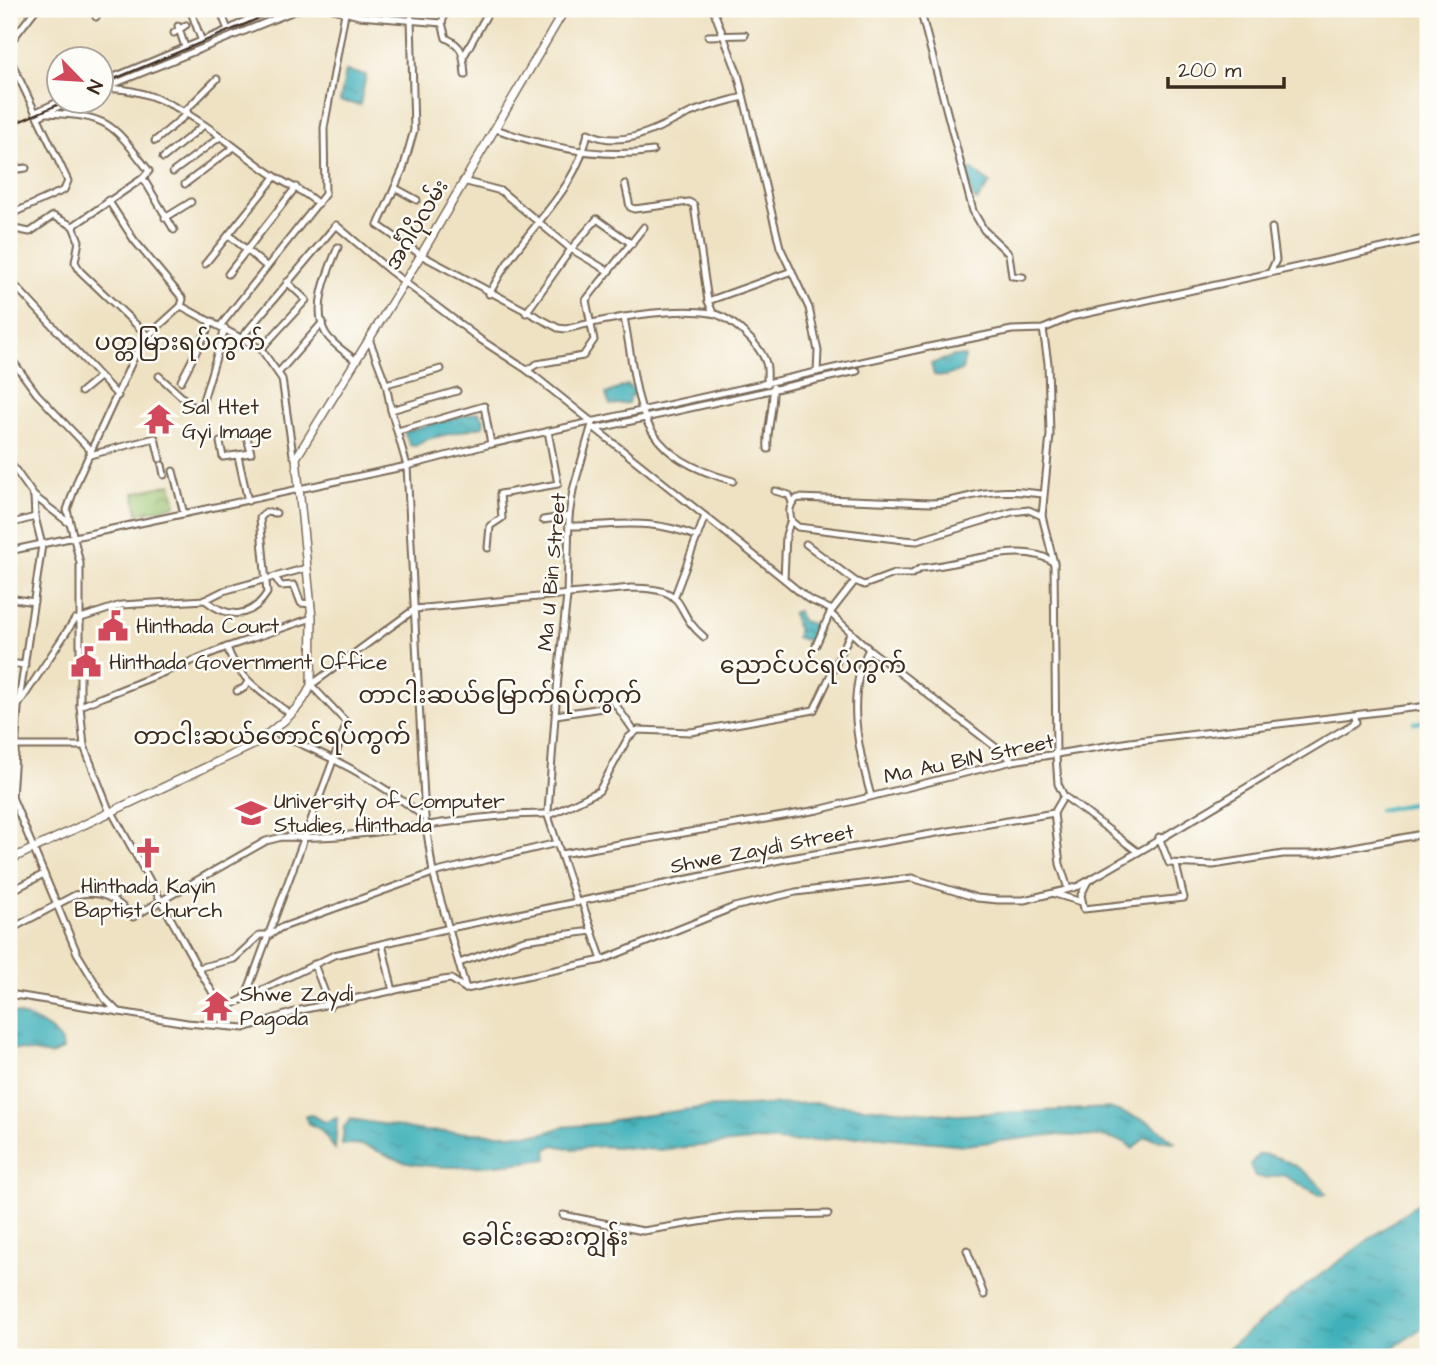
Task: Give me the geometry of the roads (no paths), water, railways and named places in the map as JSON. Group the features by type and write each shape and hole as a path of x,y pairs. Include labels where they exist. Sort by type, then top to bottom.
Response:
{"main road":[{"name":"အင်္ဂါပိုလမ်း","path":"296,458 421,255 565,9"},
{"path":"9,860 253,745 307,695 311,685 312,618 296,458"}],"street":[{"path":"9,44 36,9"},
{"path":"93,9 96,16"},
{"path":"190,9 201,39"},
{"path":"220,9 228,30"},
{"path":"116,79 201,39 228,30 268,9"},
{"path":"116,81 299,9"},
{"path":"333,9 345,13 442,23"},
{"path":"446,9 442,23 446,38 458,44 464,54 465,75"},
{"path":"464,54 489,9"},
{"path":"713,9 726,36 727,50 738,74 780,247 793,271 813,325 820,362 817,372"},
{"path":"920,9 973,211 984,230 1009,254 1012,276 1023,278"},
{"path":"159,376 194,408 201,407 223,326 325,194 327,106 345,13"},
{"path":"411,18 414,130 395,188 378,225 421,255 489,294 566,330 624,317 713,313 730,322 757,348 766,363 773,390 768,449"},
{"path":"185,47 178,30 186,25"},
{"path":"708,36 745,35"},
{"path":"9,57 12,69 37,114 68,181 67,186 9,215"},
{"path":"155,141 187,112 217,79"},
{"path":"116,89 159,99 187,112 275,177 296,187 318,204"},
{"path":"489,294 514,253 569,184 584,151 587,133 608,140 640,135 691,113 743,97"},
{"path":"37,114 46,109"},
{"path":"37,114 46,113"},
{"path":"73,226 143,178 149,171 109,124 89,116"},
{"path":"163,158 204,125"},
{"path":"496,129 584,151 619,155 653,151"},
{"path":"173,172 220,137"},
{"path":"185,184 234,147"},
{"path":"9,158 15,166 22,170 26,168"},
{"path":"205,264 275,177"},
{"path":"143,178 174,230"},
{"path":"463,181 501,191 571,249 608,271"},
{"path":"625,184 630,207 634,209 689,202 694,205 708,301 713,313"},
{"path":"228,274 296,187"},
{"path":"395,188 417,200"},
{"path":"69,523 67,510 71,495 137,351 148,336 181,306 184,299 134,240 108,200"},
{"path":"165,218 191,202"},
{"path":"9,228 30,232 53,216 73,226 79,241 75,262 80,271 148,336"},
{"path":"526,313 571,249 597,219 632,244"},
{"path":"243,336 336,225 481,340 527,370 808,599 831,611 869,649 1013,761"},
{"path":"527,370 537,364 583,355 594,340 586,300 644,227"},
{"path":"1270,273 1276,260 1272,228"},
{"path":"229,235 267,267"},
{"path":"9,551 407,466 491,444 593,424 817,372 1012,330 1043,328 1071,317 1428,238"},
{"path":"338,247 321,292 323,322 326,335 356,361"},
{"path":"708,301 793,271"},
{"path":"9,279 98,378 118,396"},
{"path":"261,349 306,300 287,282"},
{"path":"181,306 243,336 261,349 279,372 293,455 296,458"},
{"path":"624,317 642,412 653,437 690,467 733,481"},
{"path":"181,381 212,321"},
{"path":"279,372 323,322"},
{"path":"1043,328 1048,363 1050,435 1042,494 1042,516 1054,563 1058,784 1064,796 1138,852"},
{"path":"369,339 386,384 407,466 425,818 433,873 466,989"},
{"path":"9,356 37,394 91,454"},
{"path":"386,384 441,369"},
{"path":"593,424 645,420 733,397 857,371"},
{"path":"81,392 98,378"},
{"path":"391,410 457,391"},
{"path":"398,431 484,406 491,444"},
{"name":"Ma U Bin Street","path":"593,424 573,490 569,516 568,596 548,814 602,960"},
{"path":"488,548 490,526 502,518 500,494 558,484 548,432"},
{"path":"220,442 223,457 251,453 246,433"},
{"path":"91,454 155,438 164,475"},
{"path":"238,456 248,501"},
{"path":"9,461 34,496 69,523"},
{"path":"173,471 184,514"},
{"path":"792,502 798,498 951,503 985,493 1012,490 1042,494"},
{"path":"775,491 789,495 792,502 786,535 784,579"},
{"path":"34,496 35,517 42,545 18,708 12,797 55,906 90,977 118,1012"},
{"path":"791,519 798,527 917,541 1012,512 1030,510 1042,516"},
{"path":"205,600 220,613 234,614 262,600 267,593 260,518 267,512 276,513"},
{"path":"543,520 569,516"},
{"path":"674,598 705,516"},
{"path":"9,524 35,517"},
{"name":"Shwe Zaydi Street","path":"69,523 75,538 80,706 84,746 111,811 198,968 217,1000 229,1006 334,956 450,928 785,859 1054,813"},
{"path":"569,526 653,523 668,525 698,537"},
{"path":"806,544 855,581 868,584 894,574 912,574 920,568 1021,553 1046,557 1054,563"},
{"path":"9,719 79,616 121,605 205,600 223,591 307,568"},
{"path":"275,577 281,586 294,585 299,601 311,604"},
{"path":"816,645 831,611 855,581"},
{"path":"245,998 270,935 302,838 347,723 311,685 395,621 415,609 631,588 659,588 681,602 695,629 705,637"},
{"path":"9,598 34,602"},
{"path":"80,706 228,647 312,618"},
{"path":"634,731 691,732 810,712 814,710 851,632"},
{"path":"228,647 233,665 248,682 289,713"},
{"path":"869,649 861,667 856,691 857,726 871,796"},
{"path":"9,663 25,665"},
{"path":"237,691 244,688 248,682"},
{"path":"556,715 602,708 611,698 634,731"},
{"name":"Ma Au BIN Street","path":"561,854 799,814 1013,761 1130,742 1428,706"},
{"path":"9,994 118,1012 244,1028 301,1010 451,979 466,989 602,960 734,907 818,889 912,878 977,898 1024,900 1068,889 1088,880 1356,722 1355,716"},
{"path":"271,731 373,779 425,818"},
{"path":"9,930 75,895 98,893 117,901 134,917 266,841 282,837 302,838 427,826 513,814 548,814 598,791 634,731"},
{"path":"9,746 84,746"},
{"path":"1064,796 1054,813 1060,864 1068,889"},
{"path":"1159,837 1168,863 1213,865 1283,854 1316,854 1428,833"},
{"path":"198,968 234,959 260,935 270,935 280,928 433,873 558,843"},
{"path":"1088,880 1081,895 1084,909 1184,898 1176,865"},
{"path":"9,892 44,874"},
{"path":"1053,893 1082,902"},
{"path":"459,963 524,940 592,931"},
{"path":"382,944 393,991"},
{"path":"314,964 330,1006"},
{"path":"563,1215 587,1217 643,1231 736,1216 828,1214"},
{"path":"967,1250 984,1295"}],"water":[{"path":"346,71 366,75 360,105 340,101"},
{"path":"971,169 990,183 977,201 973,198 966,170"},
{"path":"954,356 965,356 962,370 946,376 934,375 931,364"},
{"path":"627,385 633,389 635,395 630,396 628,403 610,405 606,394"},
{"path":"478,412 484,419 483,426 428,439 415,446 410,445 404,432"},
{"path":"798,611 801,621 818,625 820,630 812,642 796,637 798,630 792,613"},
{"path":"9,1012 33,1020 50,1030 61,1043 63,1050 50,1055 9,1048"},
{"path":"816,1103 957,1115 1109,1108 1149,1122 1176,1143 1145,1137 1133,1149 1125,1142 1102,1137 1051,1135 965,1145 870,1136 792,1142 761,1140 658,1150 602,1146 573,1149 554,1145 546,1150 547,1159 459,1167 408,1163 368,1147 342,1145 344,1127 351,1119 424,1131 541,1134 563,1127 607,1123 698,1108"},
{"path":"311,1115 325,1122 337,1118 335,1149 320,1129 308,1123 305,1116"},
{"path":"1259,1154 1278,1158 1297,1167 1314,1179 1326,1194 1320,1195 1283,1175 1265,1178 1255,1176 1250,1165"},
{"path":"1428,1196 1428,1325 1378,1357 1218,1357 1289,1298"}],"waterway":[{"path":"1414,723 1428,721"},
{"path":"1379,810 1428,801"}],"railway":[{"path":"116,78 281,9"},
{"path":"9,126 46,110"}],"place":[{"name":"Sal Htet Gyi Image","path":"159,419"},
{"name":"Hinthada Court","path":"113,626"},
{"name":"Hinthada Government Office","path":"86,662"},
{"name":"University of Computer Studies, Hinthada","path":"251,813"},
{"name":"Hinthada Kayin Baptist Church","path":"148,853"},
{"name":"Shwe Zaydi Pagoda","path":"217,1006"}],"district":[{"name":"ပတ္တမြားရပ်ကွက်","path":"180,343"},
{"name":"ညောင်ပင်ရပ်ကွက်","path":"813,666"},
{"name":"တာငါးဆယ်မြောက်ရပ်ကွက်","path":"500,696"},
{"name":"တာငါးဆယ်တောင်ရပ်ကွက်","path":"272,737"},
{"name":"ခေါင်းဆေးကျွန်း","path":"545,1238"}]}
